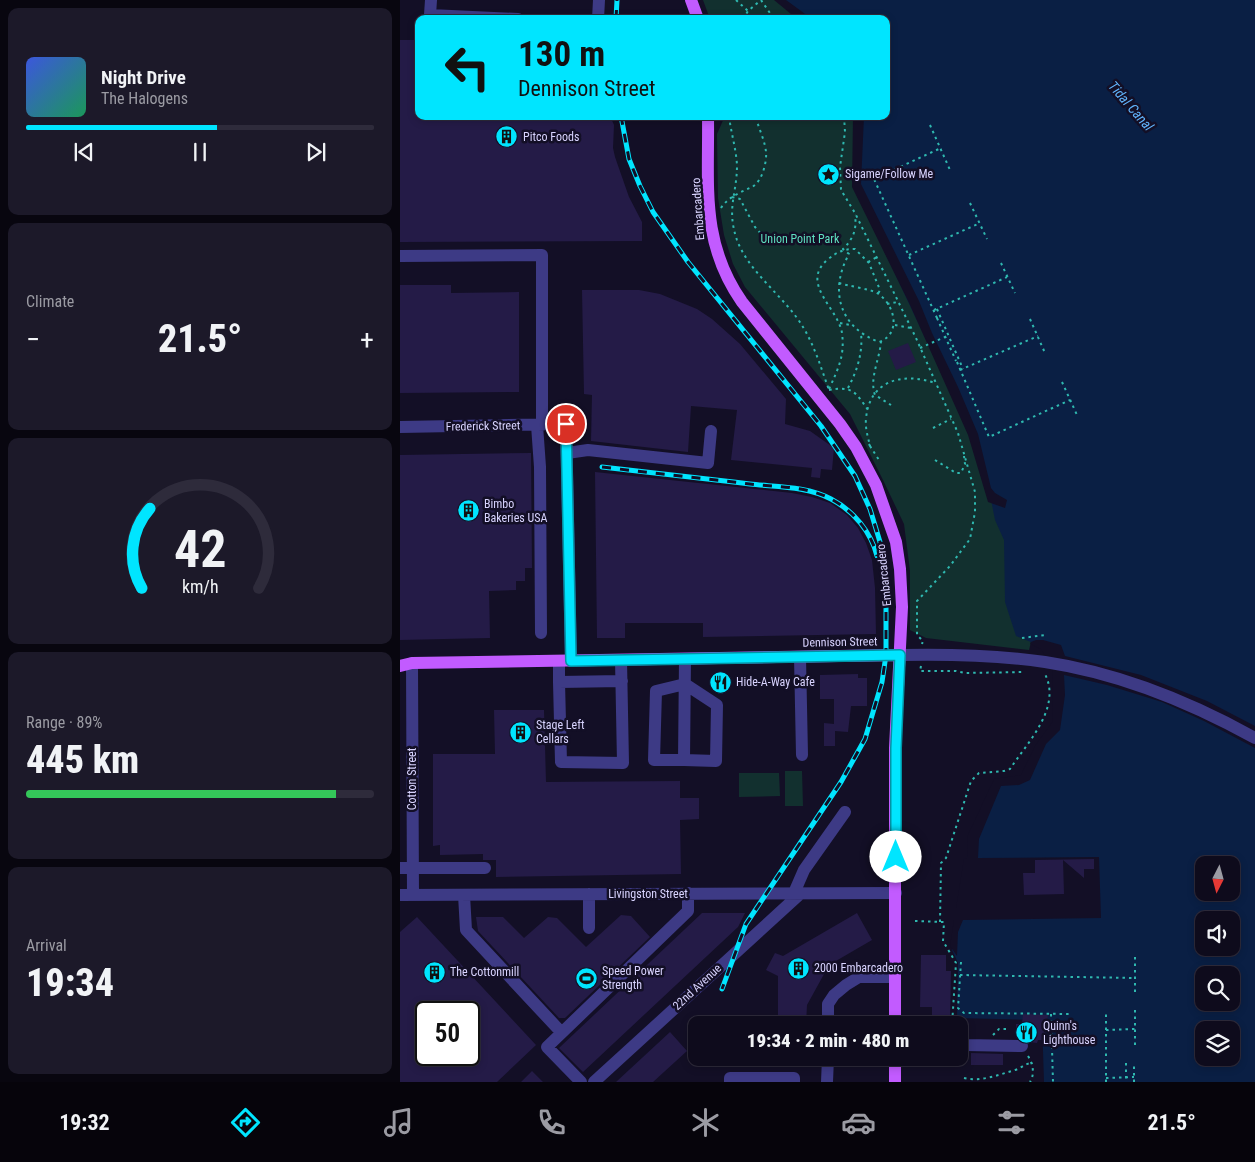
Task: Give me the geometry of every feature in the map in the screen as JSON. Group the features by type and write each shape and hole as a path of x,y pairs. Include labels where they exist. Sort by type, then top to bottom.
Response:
{"main road":[{"path":"691,0 697,15"},
{"name":"Embarcadero","path":"708,120 711,226 719,261 731,286 742,302 845,431 867,466 884,504 896,542 900,569 902,607 896,748 895,1016"},
{"name":"Dennison Street","path":"404,663 900,655"},
{"path":"895,1066 895,1082"}],"street":[{"path":"430,15 431,0"},
{"path":"598,15 599,1"},
{"path":"400,256 542,256 540,425 541,633"},
{"name":"Frederick Street","path":"400,427 566,424 567,453"},
{"path":"621,660 623,763 561,762 559,682 565,661 567,453 588,450 708,463 711,431"},
{"name":"Dennison Street","path":"900,655 966,655 1011,658 1047,662 1083,670 1156,692 1224,721 1255,738"},
{"path":"800,656 802,755"},
{"path":"684,760 686,659"},
{"name":"Cotton Street","path":"404,663 406,868 413,895"},
{"path":"559,682 622,681"},
{"path":"685,684 717,705 716,761 684,760 654,760 656,691 685,684"},
{"path":"797,893 804,870 846,812"},
{"path":"406,868 485,868"},
{"path":"581,1082 546,1047 688,911 688,893"},
{"name":"22nd Avenue","path":"594,1082 797,893"},
{"name":"Livingston Street","path":"400,895 896,893"},
{"path":"589,894 589,928"},
{"path":"464,895 466,930 561,1032"},
{"path":"828,1016 828,1004 834,995 859,977 895,977"},
{"path":"968,1045 1022,1046"},
{"path":"828,1066 828,1082"},
{"path":"730,1082 730,1078 794,1078 794,1082"}],"path":[{"path":"736,0 748,11"},
{"path":"746,15 761,0 771,15"},
{"path":"730,120 736,165 731,218 742,251 796,317 819,358 829,390 834,397"},
{"path":"732,197 757,183 764,168 766,150 758,120"},
{"path":"844,120 845,132 840,167 842,190 877,257 920,348 964,451 975,492 975,512 970,539 950,566 917,601 916,635"},
{"path":"930,125 950,170"},
{"path":"941,148 874,179 908,256 935,309 962,369 990,437 1070,400"},
{"path":"732,197 740,199 755,226 771,245"},
{"path":"970,203 987,239"},
{"path":"821,401 838,374 842,340 837,316 821,294 817,284 820,270 825,262 852,240 856,230 855,213"},
{"path":"908,256 980,223"},
{"path":"843,249 855,249 867,262 880,290 878,294"},
{"path":"843,249 849,254 840,274 839,283 842,307 852,326"},
{"path":"867,262 877,257"},
{"path":"1001,263 1015,293"},
{"path":"935,309 1007,277"},
{"path":"839,283 878,294 887,304 896,320 890,334 879,342 869,339 847,323 839,324"},
{"path":"887,304 898,302"},
{"path":"935,309 936,317 958,366 962,369"},
{"path":"1030,319 1045,353"},
{"path":"895,325 911,328"},
{"path":"848,388 859,361 862,346 861,333"},
{"path":"962,369 1038,336"},
{"path":"920,348 945,337"},
{"path":"881,341 880,356 873,381 875,395 891,405"},
{"path":"957,362 958,366"},
{"path":"870,446 865,421 877,390 893,380 916,378 935,383"},
{"path":"1062,382 1077,415"},
{"path":"829,390 848,388 868,410"},
{"path":"933,428 951,419"},
{"path":"865,440 878,460"},
{"path":"935,460 956,473 962,473 965,464 964,451"},
{"path":"1022,638 1045,635"},
{"path":"920,671 956,671 965,673 1030,672"},
{"path":"940,922 941,863 946,858 971,781 979,773 1004,771 1010,768 1026,745 1047,714 1049,691 1048,681 1044,674"},
{"path":"915,921 944,922 943,941 956,963 953,1016"},
{"path":"1135,955 1135,992"},
{"path":"961,962 958,1008 964,1014 1072,1014"},
{"path":"960,975 1135,978"},
{"path":"1134,1010 1135,1045"},
{"path":"1106,1011 1106,1082"},
{"path":"1051,1014 1053,1082"},
{"path":"1106,1030 1135,1029"},
{"path":"1022,1046 1033,1063 1030,1082"},
{"path":"964,1078 981,1080 1012,1071 1027,1063 1033,1063"},
{"path":"1126,1063 1126,1082"},
{"path":"1134,1063 1134,1082"},
{"path":"1106,1078 1134,1078"}],"green space":[{"path":"703,0 776,0 796,15 709,15"},
{"name":"Union Point Park","path":"723,120 858,120 1012,498 1031,642 1029,650 926,638 910,630 910,571 904,524 850,414 745,287 733,264 724,235 718,198 717,134"},
{"path":"785,771 802,771 803,806 785,806"},
{"path":"739,773 779,773 780,796 739,797"}],"water":[{"name":"Tidal Canal","path":"776,0 1255,0 1255,1082 1044,1082 1042,1020 968,1018 968,1016 957,1016 958,963 952,950 971,836 996,781 1022,777 1056,722 1055,670 1043,647 1016,636 1005,602 1004,540 995,520 990,495 970,434 854,186 856,120 890,120 890,15 796,15"}],"pier":[{"path":"774,0 786,0 807,15 792,15"},
{"path":"853,120 864,120 861,184 919,301 958,387 978,434 991,488 995,493 1007,500 1005,508 988,502 968,435 910,305 852,187"},
{"path":"1036,640 1061,645 1065,656 1141,675 1207,701 1255,726 1255,748 1204,721 1162,702 1107,685 1064,675 1065,695 1060,730 1046,744 1030,780 1019,785 1001,786 979,839 978,858 1099,857 1101,918 963,920 958,932 957,956 950,946 954,920 956,920 956,908 964,859 967,858 968,835 994,779 1021,775 1035,746 1053,721 1052,670 1041,649 1030,644"}],"building":[{"name":"Pitco Foods","path":"400,40 415,40 415,120 612,120 614,125 613,148 615,157 629,197 642,222 642,241 400,242"},
{"path":"400,285 451,285 451,293 519,292 519,392 400,393"},
{"path":"582,290 639,290 660,294 697,309 712,319 740,344 786,399 785,424 810,431 834,448 832,470 821,469 820,478 811,477 812,468 731,460 737,410 691,406 688,452 591,441 592,395 584,394"},
{"path":"908,343 916,362 896,370 888,351"},
{"name":"Bimbo Bakeries USA","path":"531,453 532,568 525,568 525,581 516,581 516,590 489,591 490,638 400,640 400,455"},
{"path":"595,472 792,493 830,503 847,515 858,528 872,560 876,634 703,637 703,623 625,623 625,638 597,638"},
{"path":"858,674 858,678 867,678 867,706 851,706 848,732 835,731 835,746 824,746 824,723 834,724 834,699 820,699 820,675"},
{"path":"714,680 728,680 728,690 714,690"},
{"path":"494,710 544,710 546,782 680,781 680,798 699,798 699,819 680,820 681,874 496,877 496,860 483,860 483,854 440,855 440,845 433,846 433,754 495,754"},
{"path":"1094,859 1094,869 1084,869 1084,878 1063,860 1064,894 1024,895 1023,873 1035,873 1035,860"},
{"path":"702,913 745,913 738,927 583,1072 559,1048"},
{"name":"2000 Embarcadero","path":"857,913 872,940 829,965 807,1005 806,1016 778,1016 778,976 766,970 775,953 783,956"},
{"path":"621,915 631,916 650,937 565,1018 559,1018 478,931 476,917 503,917 524,938 548,917 557,918 586,947"},
{"name":"The Cottonmill","path":"417,917 536,1045 497,1082 400,1082 400,932"},
{"path":"921,955 946,955 946,971 951,971 950,1016 932,1016 932,1007 920,1007"},
{"path":"1023,1014 1048,1015 1044,1040 1038,1040 1037,1043 1016,1038 1016,1024 1022,1024"},
{"path":"670,1032 687,1051 653,1082 616,1082"},
{"path":"971,1053 1003,1054 1003,1065 971,1065"},
{"path":"532,1071 543,1082 521,1082"}],"railway":[{"path":"616,15 617,0"},
{"path":"622,120 629,159 653,212 688,262 821,426 855,476 870,509 880,542 886,575 886,655 882,682 865,739 841,782 746,924 722,989"},
{"path":"602,467 791,488 822,495 839,504 854,516 871,539 877,556"}],"place":[{"name":"Pitco Foods","path":"507,137"},
{"name":"Sigame/Follow Me","path":"829,174"},
{"name":"Bimbo Bakeries USA","path":"468,511"},
{"name":"Hide-A-Way Cafe","path":"720,682"},
{"name":"Stage Left Cellars","path":"520,732"},
{"name":"2000 Embarcadero","path":"798,968"},
{"name":"The Cottonmill","path":"434,972"},
{"name":"Speed Power Strength","path":"586,978"},
{"name":"Quinn's Lighthouse","path":"1027,1033"}],"route":[{"path":"566,424 571,661 900,655 896,748 896,857"}]}
